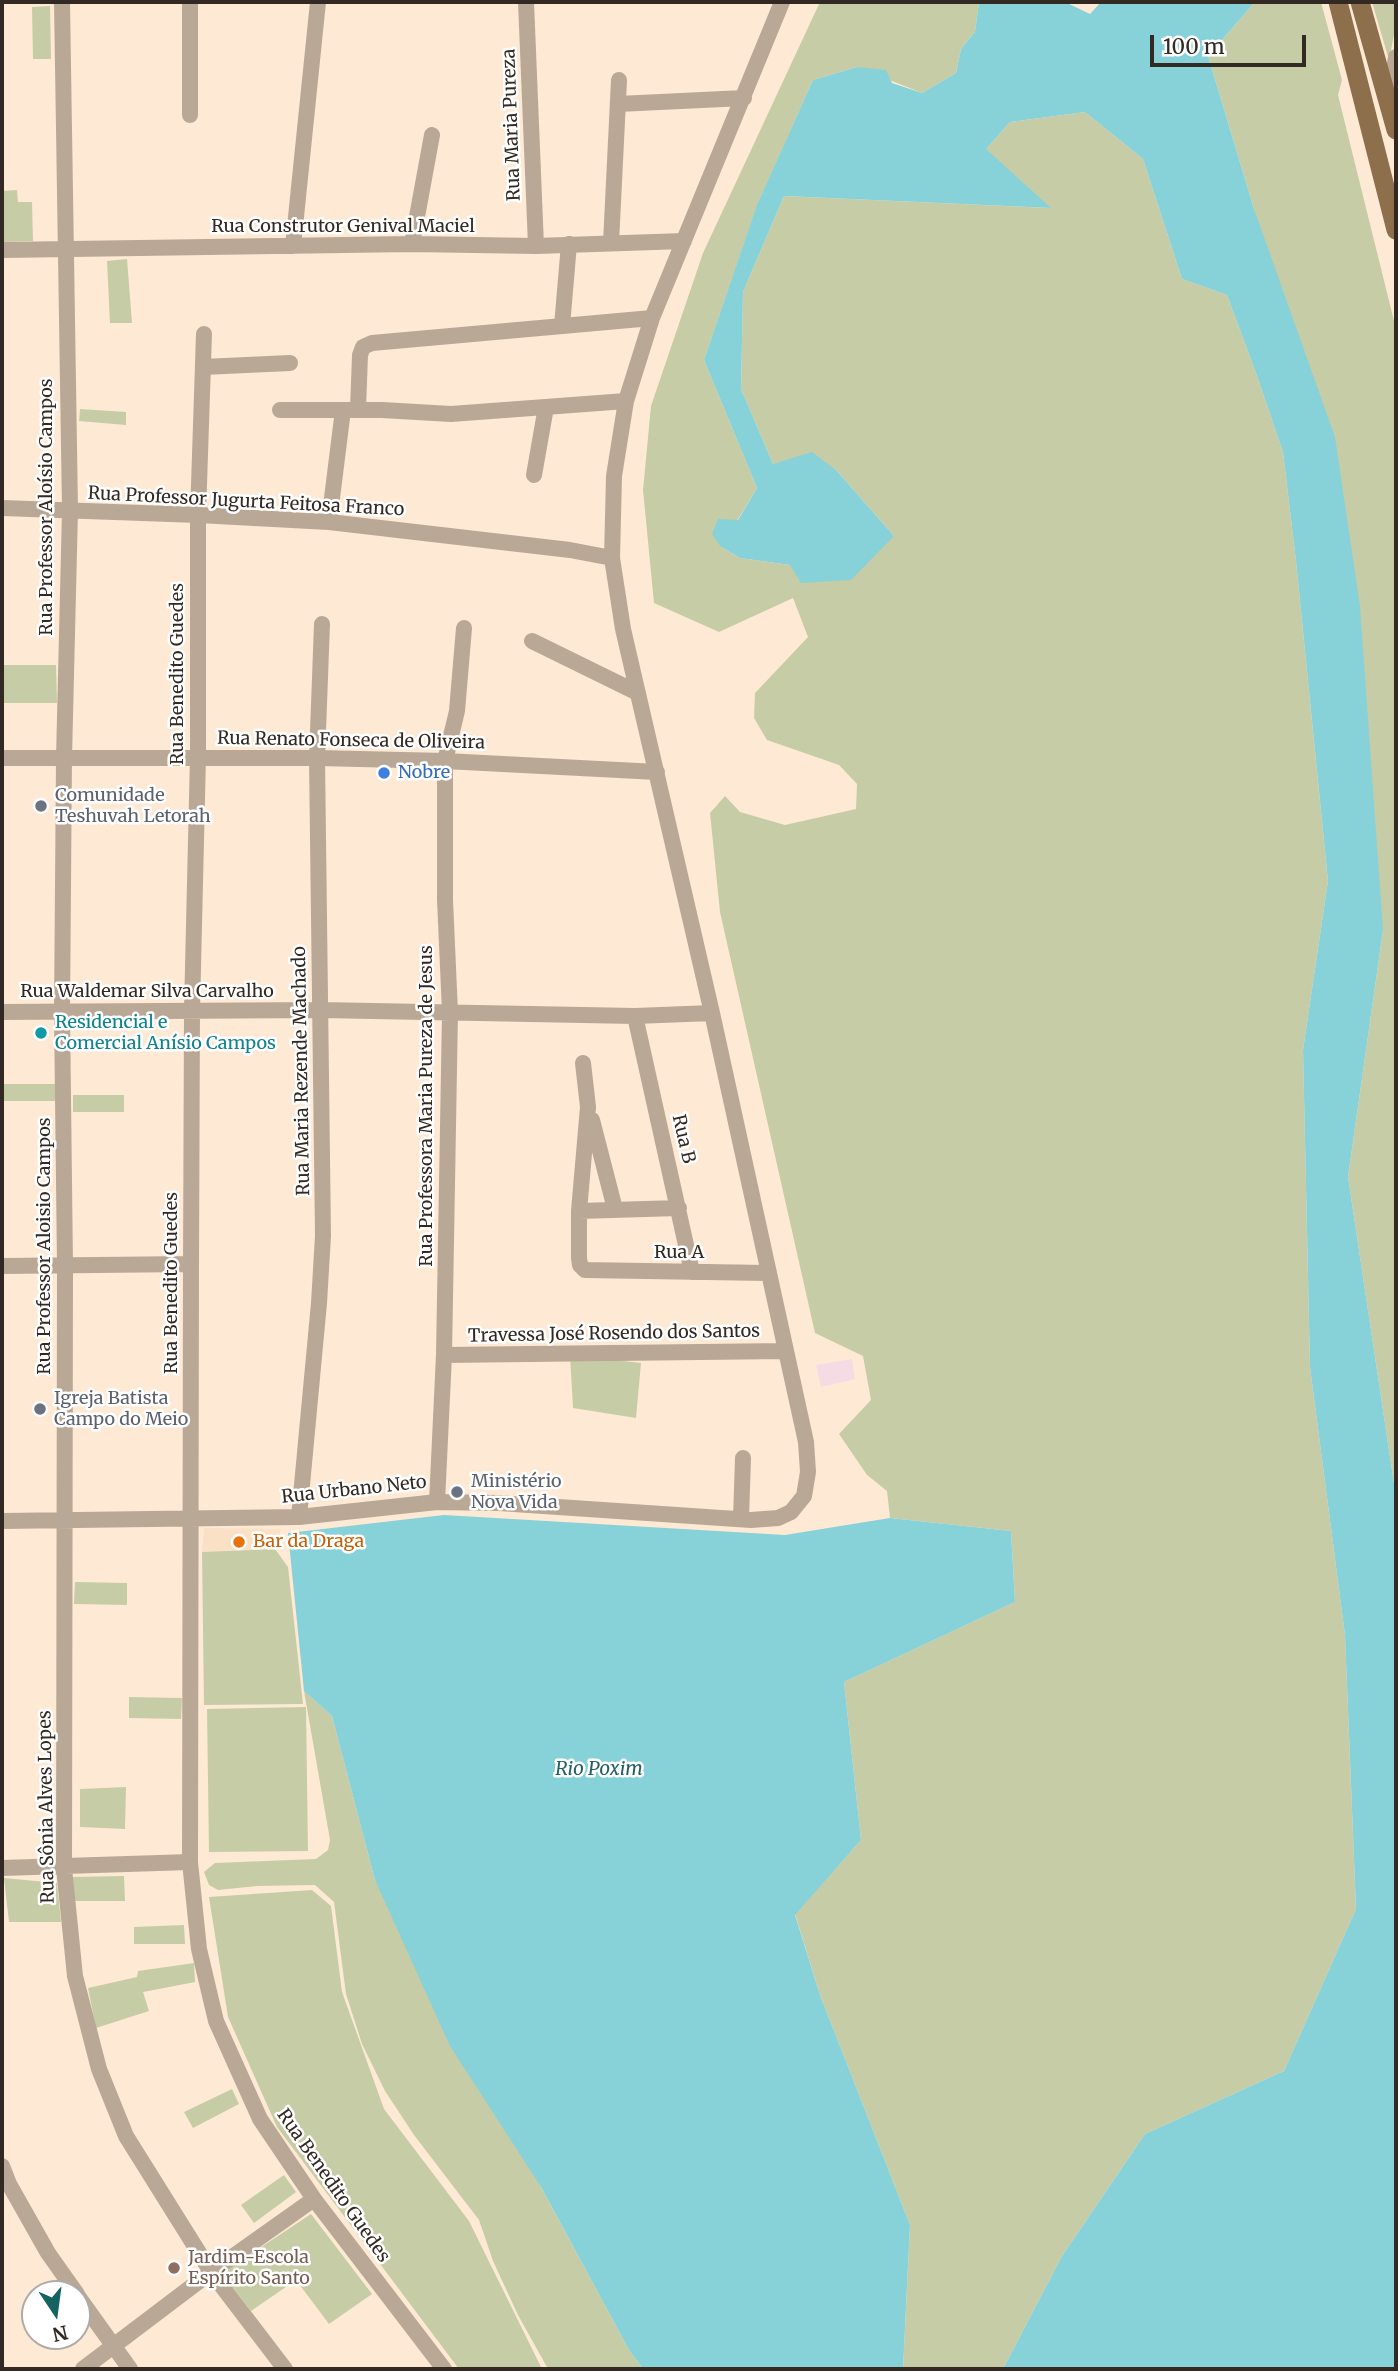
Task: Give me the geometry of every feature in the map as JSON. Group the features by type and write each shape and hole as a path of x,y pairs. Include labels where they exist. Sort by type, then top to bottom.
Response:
{"main road":[{"path":"1338,2 1396,230"},
{"path":"1360,2 1396,130"},
{"path":"1360,87 1373,80 1384,85"}],"street":[{"name":"Rua Professor Aloísio Campos","path":"61,2 70,510 62,1012"},
{"path":"190,2 190,115"},
{"path":"293,246 318,2"},
{"name":"Rua Maria Pureza","path":"526,2 536,246"},
{"path":"782,2 652,318 626,401 614,476 612,558 623,629 712,1013 785,1351"},
{"path":"1389,105 1396,57"},
{"path":"611,243 619,80"},
{"path":"618,104 744,98"},
{"path":"412,244 432,135"},
{"name":"Rua Construtor Genival Maciel","path":"2,250 412,244 536,246 684,241"},
{"path":"562,326 569,244"},
{"path":"329,522 363,347 383,340 652,318"},
{"name":"Rua Benedito Guedes","path":"204,334 198,515 198,757 192,1010 191,1264 190,1862 199,1949 216,2021 260,2119 314,2199 444,2369"},
{"path":"203,367 290,363"},
{"path":"280,410 451,414 626,401"},
{"path":"534,475 546,407"},
{"name":"Rua Professor Jugurta Feitosa Franco","path":"2,508 329,522 533,545 612,558"},
{"name":"Rua Maria Rezende Machado","path":"299,1517 323,1236 317,758 322,624"},
{"name":"Rua Professora Maria Pureza de Jesus","path":"437,1502 444,1355 450,1012 445,900 445,761 457,711 464,628"},
{"path":"532,641 638,693"},
{"name":"Rua Renato Fonseca de Oliveira","path":"2,758 317,758 445,761 657,772"},
{"name":"Rua Waldemar Silva Carvalho","path":"2,1013 192,1010 635,1016 712,1013"},
{"name":"Rua Professor Aloisio Campos","path":"62,1012 65,1521"},
{"name":"Rua B","path":"635,1016 692,1272"},
{"path":"583,1063 588,1107 615,1209"},
{"path":"588,1107 579,1211 678,1209"},
{"name":"Rua A","path":"579,1211 580,1265 584,1270 767,1273"},
{"path":"2,1266 191,1264"},
{"name":"Rua Urbano Neto","path":"2,1521 299,1517 437,1502 499,1503 741,1519 778,1518 791,1512 804,1496 808,1472 806,1442 785,1351"},
{"name":"Travessa José Rosendo dos Santos","path":"444,1355 785,1351"},
{"path":"741,1519 743,1458"},
{"name":"Rua Sônia Alves Lopes","path":"65,1521 64,1868 75,1976 99,2069 126,2137 211,2272 285,2369"},
{"path":"2,1868 190,1862"},
{"path":"2,2166 48,2253 67,2280"},
{"path":"83,2369 211,2272 314,2199"},
{"path":"91,2315 130,2369"}],"shaded area":[{"path":"852,1359 855,1379 821,1387 816,1365"},
{"path":"204,1528 281,1529 275,1549 202,1552"}],"green space":[{"path":"820,2 979,2 975,32 961,49 956,73 922,93 857,67 813,80 757,206 704,360 757,488 721,547 740,558 790,565 894,536 837,471 773,464 741,389 743,292 784,196 1050,208 985,150 1010,122 1085,112 1143,159 1182,279 1227,295 1283,452 1328,881 1303,1050 1310,1367 1345,1635 1356,1909 1284,2071 1145,2134 1062,2256 1003,2369 903,2369 910,2225 820,1995 795,1914 861,1840 844,1682 1015,1602 1011,1531 890,1518 887,1491 867,1475 839,1434 871,1400 863,1356 815,1333 720,912 710,813 725,796 740,812 785,825 856,809 857,784 839,765 767,740 754,718 755,693 808,637 793,598 719,632 654,603 643,490 651,406 703,253"},
{"path":"1255,2 1321,2 1342,80 1338,95 1396,329 1396,1497 1348,1177 1383,930 1254,209 1208,56"},
{"path":"1372,2 1396,2 1396,25 1389,60"},
{"path":"50,6 51,59 33,59 32,7"},
{"path":"17,190 18,202 32,202 33,241 3,242 2,191"},
{"path":"127,259 132,323 110,323 107,261"},
{"path":"80,409 126,412 126,425 79,421"},
{"path":"2,665 56,665 57,703 2,703"},
{"path":"4,1084 55,1084 55,1101 4,1101"},
{"path":"73,1095 124,1095 124,1112 73,1112"},
{"path":"570,1355 641,1363 636,1418 573,1408"},
{"path":"275,1549 288,1567 303,1704 204,1705 202,1552"},
{"path":"75,1582 127,1583 127,1605 74,1604"},
{"path":"304,1691 332,1716 375,1880 629,2350 643,2369 548,2369 518,2315 493,2261 479,2220 414,2135 385,2091 362,2044 346,1994 334,1902 315,1885 218,1890 209,1885 204,1872 215,1863 316,1859 328,1850 330,1840"},
{"path":"129,1697 182,1698 181,1719 129,1718"},
{"path":"306,1707 308,1851 209,1852 207,1709"},
{"path":"126,1787 125,1829 80,1827 80,1789"},
{"path":"124,1876 125,1901 73,1901 72,1877"},
{"path":"4,1878 57,1883 61,1922 9,1922"},
{"path":"312,1890 331,1906 342,1992 384,2109 469,2221 542,2369 459,2369 277,2127 228,2017 209,1897"},
{"path":"184,1925 185,1944 134,1944 134,1927"},
{"path":"194,1963 195,1982 143,1992 149,2011 96,2028 88,1988 137,1977 138,1971"},
{"path":"232,2089 239,2104 193,2128 184,2112"},
{"path":"284,2175 296,2192 254,2223 241,2205"},
{"path":"311,2214 372,2294 329,2324 296,2280 251,2311 222,2273"}],"water":[{"path":"979,2 1065,2 1090,14 1101,2 1255,2 1208,56 1254,209 1335,437 1360,606 1383,930 1348,1177 1396,1497 1396,2369 1003,2369 1062,2256 1145,2134 1284,2071 1356,1909 1345,1635 1310,1367 1303,1050 1328,881 1283,452 1227,295 1182,279 1143,159 1085,112 1010,122 986,149 1051,208 784,196 743,292 741,389 773,464 812,452 837,471 894,536 851,580 801,583 790,565 740,558 721,547 712,534 718,519 738,520 757,488 704,360 757,205 813,80 857,67 886,70 892,83 922,93 956,73 961,49 975,32"},
{"name":"Rio Poxim","path":"444,1515 785,1535 890,1518 1011,1531 1015,1602 844,1682 861,1840 795,1915 820,1995 910,2225 903,2369 643,2369 629,2350 541,2187 450,2046 375,1880 332,1716 304,1691 288,1533"}],"place":[{"name":"Nobre","path":"384,773"},
{"name":"Comunidade Teshuvah Letorah","path":"41,806"},
{"name":"Residencial e Comercial Anísio Campos","path":"41,1033"},
{"name":"Igreja Batista Campo do Meio","path":"40,1409"},
{"name":"Ministério Nova Vida","path":"457,1492"},
{"name":"Bar da Draga","path":"239,1542"},
{"name":"Jardim-Escola Espírito Santo","path":"174,2268"}]}
